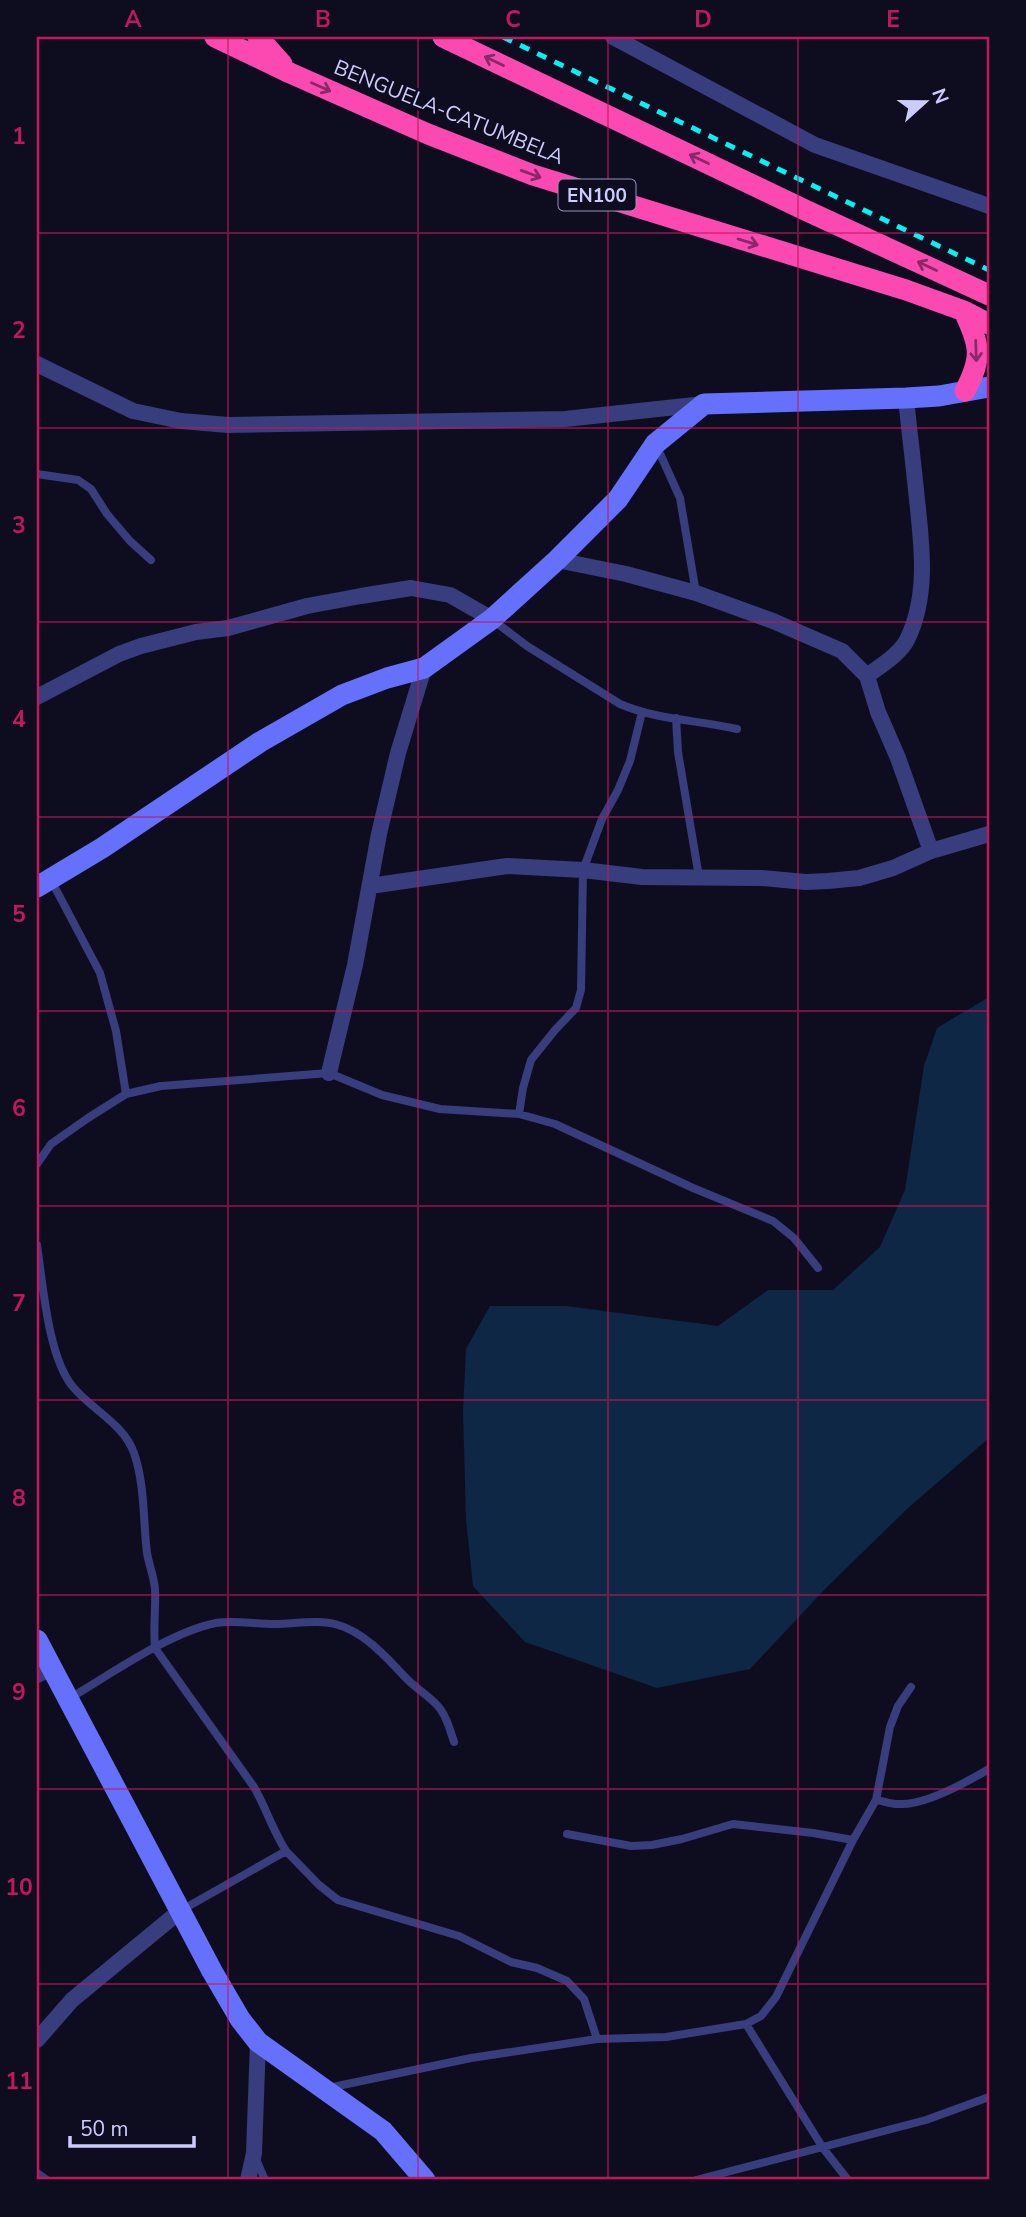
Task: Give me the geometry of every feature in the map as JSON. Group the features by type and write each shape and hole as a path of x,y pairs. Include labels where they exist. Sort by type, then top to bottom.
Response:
{"highway":[{"name":"BENGUELA-CATUMBELA","path":"215,37 290,74 428,134 533,175 906,290 964,311 989,324"},
{"path":"258,37 290,74"},
{"path":"443,37 989,295"},
{"path":"964,311 979,350 977,363 965,391"}],"street":[{"path":"613,37 815,145 989,206"},
{"path":"37,364 133,411 181,421 228,425 565,419 704,404 906,398 989,387"},
{"path":"867,676 906,642 916,617 920,595 922,550 906,398"},
{"path":"44,884 260,742 342,695 424,668 492,619 557,560 618,499 655,444 704,404"},
{"path":"557,560 696,593 773,621 842,651 867,676 931,851"},
{"path":"37,696 141,646 196,632 228,628 307,606 361,596 411,588 424,590 450,595 492,619"},
{"path":"330,1073 387,799 424,668"},
{"path":"370,886 507,866 583,870 642,877 761,878 806,882 859,878 893,868 931,851 989,834"},
{"path":"37,1640 44,1672 68,1700 240,2019 258,2042 383,2130 425,2180"},
{"path":"37,2040 72,2000 180,1911"},
{"path":"248,2180 254,2153 258,2042"}],"lane":[{"path":"655,444 680,498 696,593"},
{"path":"37,474 78,480 91,488 107,514 151,560"},
{"path":"492,619 566,673 620,704 642,712 737,729"},
{"path":"519,1114 531,1060 576,1008 581,990 583,870 602,819 630,761 642,712"},
{"path":"676,718 678,752 700,878"},
{"path":"44,884 100,973 116,1031 126,1094"},
{"path":"37,1164 51,1144 126,1094 162,1086 330,1073 383,1095 440,1109 519,1114 555,1124 693,1188 773,1221 794,1238 818,1268"},
{"path":"37,1245 53,1343 63,1373 74,1389 125,1436 134,1452 155,1589 155,1648 254,1787 276,1836 286,1851 319,1885 338,1900 459,1936 511,1962 537,1968 567,1981 584,1999 597,2039"},
{"path":"68,1700 155,1648 201,1627 218,1623 318,1622 354,1631 387,1657 416,1689 438,1705 454,1742"},
{"path":"324,2089 471,2059 597,2039 666,2036 746,2024 761,2016 776,1997 853,1840 876,1800 890,1727 898,1706 911,1687"},
{"path":"876,1800 899,1805 922,1800 958,1786 989,1769"},
{"path":"567,1834 622,1844 652,1845 733,1824 853,1840"},
{"path":"180,1911 286,1851"},
{"path":"746,2024 822,2148 848,2180"},
{"path":"696,2180 926,2120 989,2097"},
{"path":"254,2153 265,2180"},
{"path":"37,2173 47,2180"}],"water":[{"path":"989,997 989,1438 908,1508 825,1589 750,1669 657,1688 525,1642 473,1586 466,1519 463,1411 466,1349 490,1306 566,1306 718,1326 768,1290 833,1290 880,1247 905,1190 924,1066 937,1028"}],"railway":[{"path":"503,37 989,270"}]}
